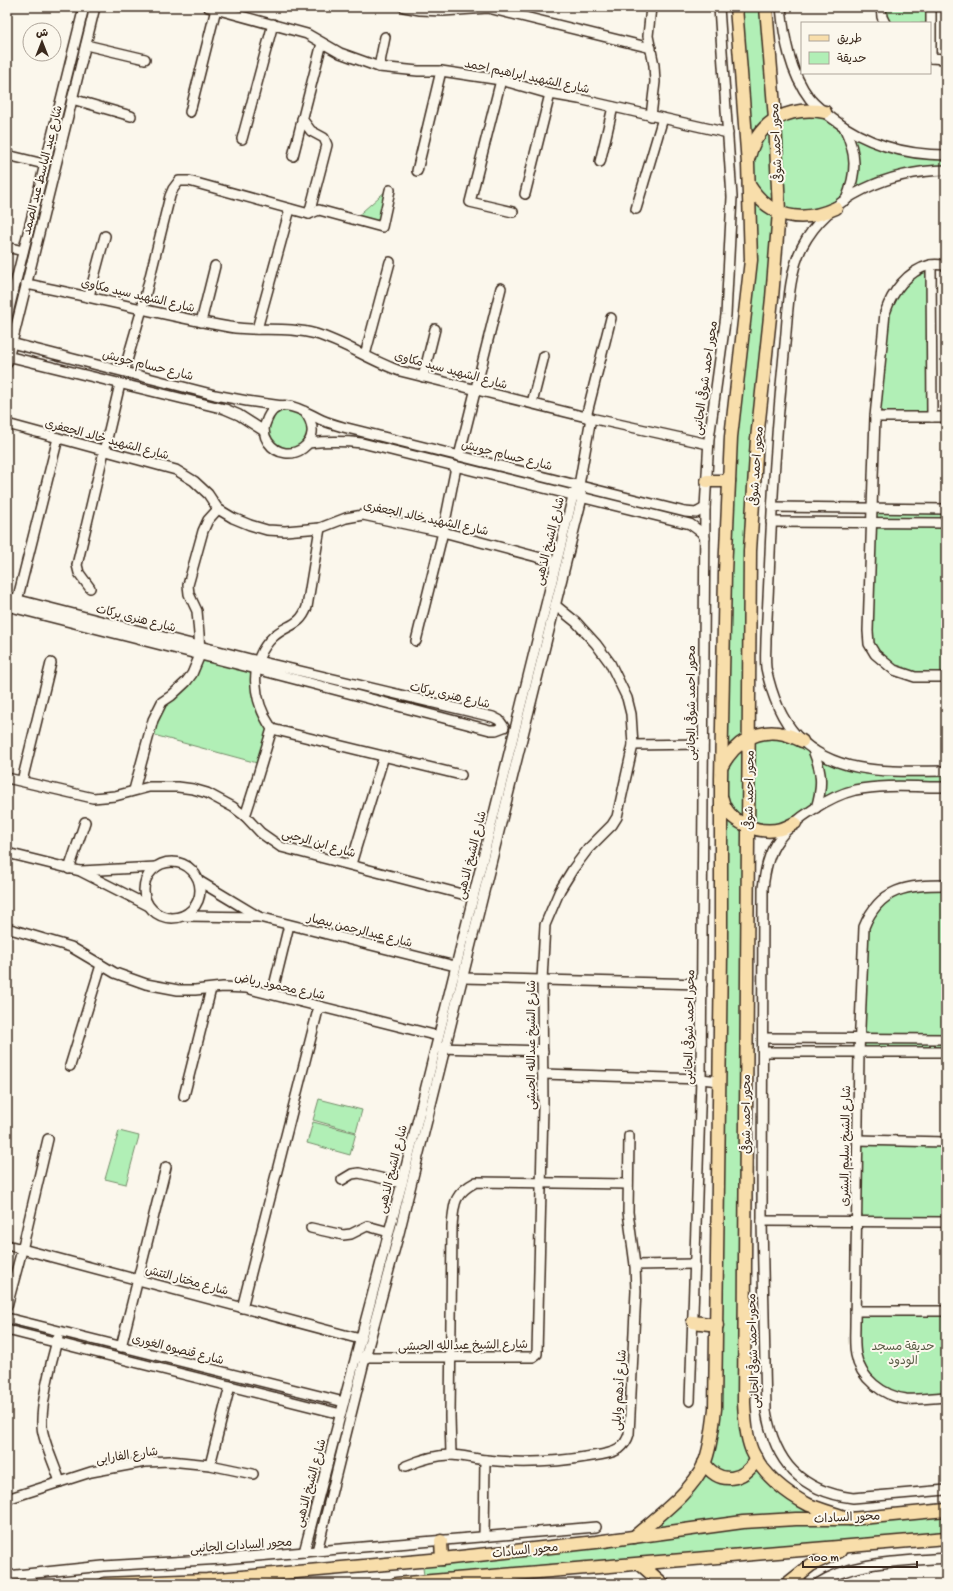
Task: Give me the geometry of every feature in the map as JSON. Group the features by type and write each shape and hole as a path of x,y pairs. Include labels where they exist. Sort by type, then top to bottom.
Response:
{"main road":[{"name":"محور احمد شوقى","path":"634,1537 677,1500 696,1477 704,1463 712,1433 715,1409 721,953 721,778 725,573 729,481 736,390 751,260 748,164 736,7"},
{"name":"محور احمد شوقى","path":"766,7 776,120 779,212 772,298 757,439 750,573 743,1374 745,1418 750,1442 757,1459 772,1479 789,1493 809,1504 850,1519"},
{"path":"748,164 751,151 757,138 765,128 776,120 787,114 800,111 812,110 825,112"},
{"path":"749,185 761,201 779,212 793,216 808,217 822,214 836,208"},
{"path":"707,481 729,481"},
{"path":"721,778 722,766 728,754 738,744 749,737 767,732 785,734 799,738"},
{"path":"721,795 723,803 729,813 738,821 748,826 764,830 780,829 792,826"},
{"path":"693,1322 716,1325"},
{"path":"704,1463 717,1475 734,1478 749,1470 757,1459"},
{"name":"محور السادات","path":"104,1584 207,1580 442,1559 634,1537 743,1522 796,1519 850,1519 946,1510"},
{"name":"محور السادات","path":"396,1584 425,1583 946,1538"},
{"path":"441,1541 442,1559"},
{"path":"787,1584 800,1573 822,1559 851,1546"},
{"path":"640,1564 663,1584"}],"street":[{"name":"شارع عبد الباسط عبد الصمد","path":"7,317 84,7"},
{"name":"شارع عبد الباسط عبد الصمد","path":"7,359 9,343 26,284 96,7"},
{"path":"404,7 420,10 443,11 487,7 652,48"},
{"path":"651,7 648,36 652,48 655,82 652,116"},
{"name":"محور احمد شوقى الجانبى","path":"690,1401 701,1079 705,508 708,444 726,315 732,197 719,7"},
{"path":"782,7 786,45 800,82 810,99 844,127 884,147 927,155 946,155"},
{"path":"881,7 882,17 884,22"},
{"path":"931,7 931,22"},
{"path":"190,112 212,8"},
{"name":"شارع الشهيد ابراهيم احمد","path":"212,8 307,34 340,53 379,67 418,71 441,70 501,80 550,94 579,99 728,133"},
{"path":"242,139 273,24"},
{"path":"379,67 385,37"},
{"path":"293,156 322,43"},
{"path":"86,45 145,59"},
{"path":"931,58 946,59"},
{"path":"417,171 441,70"},
{"path":"501,80 470,202 513,212"},
{"path":"525,194 550,94"},
{"path":"72,99 131,116"},
{"path":"600,162 613,107"},
{"path":"636,209 663,118"},
{"path":"302,119 311,131 324,138 327,145 309,214"},
{"path":"844,127 851,141 855,171 852,186 846,200"},
{"path":"7,155 44,164"},
{"path":"946,170 928,170 906,173 885,179 865,188 846,200 824,218 802,247 795,264 777,425 771,522 766,666 774,697 784,716 799,738 813,750 832,760 852,767 876,771 946,771"},
{"path":"124,371 142,309 170,196 179,181 189,181 309,214 319,210 382,227 390,190"},
{"path":"258,329 290,209"},
{"path":"89,296 105,236"},
{"path":"7,247 23,251"},
{"path":"365,355 390,262"},
{"path":"946,264 931,265 918,270 906,278 896,288 889,300 884,320 875,417 868,631 869,644 875,654 894,670 915,677 946,677"},
{"path":"931,265 932,417"},
{"path":"201,322 215,266"},
{"name":"شارع الشهيد سيد مكاوى","path":"26,284 89,296 201,322 231,327 258,329 278,328 315,334 332,339 384,365 423,377 532,404 708,444"},
{"path":"459,456 501,288"},
{"path":"579,485 588,417 611,318"},
{"path":"423,377 435,329"},
{"name":"شارع حسام جويش","path":"9,343 229,398 283,406"},
{"path":"532,404 544,356"},
{"name":"شارع حسام جويش","path":"7,359 225,409 239,415 264,431"},
{"path":"90,588 79,573 78,565 120,384"},
{"path":"283,406 298,407 304,411 310,418 312,426 312,435 308,443 302,449 286,453 278,451 271,446 266,439 264,431 265,423 269,415 275,409 283,406"},
{"name":"شارع حسام جويش","path":"304,411 343,427 690,514 696,513 705,508"},
{"path":"875,417 946,417"},
{"name":"شارع الشهيد خالد الجعفرى","path":"7,424 176,470 194,481 208,494 218,509 244,523 267,530 285,532 320,528 346,518 363,515 443,532 556,562"},
{"path":"13,605 58,438"},
{"name":"شارع حسام جويش","path":"308,443 326,441 362,443 690,524 701,532 705,538"},
{"path":"416,641 443,532 456,467"},
{"name":"شارع الشيخ الذهبى","path":"304,1552 344,1402 360,1358 399,1233 440,1048 438,1036 556,562 573,496 579,485"},
{"name":"شارع الشيخ الذهبى","path":"317,1551 360,1358 360,1339 440,1048 462,978 582,498 579,485"},
{"path":"772,507 946,509"},
{"path":"134,790 153,720 162,702 186,682 192,674 200,651 197,611 189,594 188,585 203,531 208,520 218,509"},
{"path":"771,522 946,523"},
{"path":"320,528 307,607 304,614 294,625 283,630 274,637 266,647 257,665 256,684 258,699 264,715 272,728 461,775"},
{"name":"شارع هنرى بركات","path":"7,597 13,605 257,665 494,718 499,720 504,727 496,730 490,730 257,665"},
{"name":"شارع الشيخ عبدالله الحبشى","path":"360,1358 533,1357 537,1354 543,1074 542,980 545,926 560,890 573,869 588,849 612,825 617,817 633,745 631,714 627,698 610,663 596,644 576,622 555,605"},
{"path":"22,781 51,663"},
{"path":"245,816 272,728"},
{"path":"633,745 703,744"},
{"path":"813,750 819,764 821,779 820,794 816,808"},
{"path":"351,864 384,756"},
{"path":"903,771 903,787"},
{"name":"شارع ابن الرحبى","path":"7,778 93,798 115,796 134,790 163,786 193,789 220,799 245,816 261,833 281,847 473,897"},
{"path":"792,826 816,808 834,798 854,790 875,787 946,787"},
{"path":"69,869 85,822"},
{"name":"محور احمد شوقى الجانبى","path":"792,826 779,839 771,854 766,869 763,888 762,1221 766,1411 773,1439 788,1467 799,1478 824,1492 852,1498 946,1490"},
{"path":"7,853 80,871 156,867 164,863 181,863 189,867 195,873 199,881 201,891 199,901 193,910 178,918 164,918 157,915 148,905 144,897 144,888 148,877 156,867"},
{"path":"80,871 148,905"},
{"name":"شارع عبدالرحمن بيصار","path":"199,881 259,917"},
{"name":"شارع الشيخ سليم البشرى","path":"946,885 920,885 905,887 891,893 879,902 870,913 864,927 859,1039 855,1222 856,1355 864,1373 871,1382 880,1389 904,1399 918,1400 946,1397"},
{"name":"شارع عبدالرحمن بيصار","path":"184,916 259,917 455,966"},
{"path":"272,994 289,925"},
{"name":"شارع محمود رياض","path":"7,928 71,947 101,965 130,979 146,984 178,990 235,987 272,994 438,1036"},
{"path":"70,1066 101,965"},
{"path":"462,978 702,984"},
{"path":"184,1096 211,989"},
{"path":"242,1308 319,1006"},
{"path":"763,1038 946,1039"},
{"path":"440,1048 543,1051"},
{"path":"763,1052 946,1052"},
{"path":"543,1074 701,1079 719,1082"},
{"name":"شارع أدهم وايلى","path":"406,1466 436,1456 451,1455 485,1460 548,1462 578,1459 608,1453 623,1446 629,1434 635,1318 636,1265 629,1229 629,1136"},
{"path":"7,1306 22,1250 48,1139"},
{"path":"857,1140 946,1142"},
{"path":"121,1347 166,1167"},
{"path":"342,1180 352,1174 359,1173 402,1183"},
{"path":"451,1455 450,1358 453,1220 454,1205 457,1198 462,1191 476,1182 628,1184"},
{"path":"762,1221 946,1222"},
{"path":"312,1228 343,1235 357,1232 367,1226 389,1232"},
{"name":"شارع مختار التتش","path":"7,1245 360,1339"},
{"path":"636,1265 695,1264"},
{"path":"855,1311 946,1312"},
{"name":"شارع قنصوه الغورى","path":"7,1318 344,1402"},
{"name":"شارع قنصوه الغورى","path":"7,1330 341,1414"},
{"path":"60,1331 43,1408 42,1421 43,1434 60,1482"},
{"path":"210,1465 230,1386"},
{"path":"484,1537 485,1460"},
{"name":"شارع الفارابى","path":"7,1499 91,1472 139,1463 170,1461 210,1465 253,1474"},
{"name":"محور السادات الجانبى","path":"7,1576 103,1566 211,1560 441,1541 596,1526"},
{"path":"817,1584 829,1577 851,1568 874,1564 946,1558"}],"green space":[{"path":"736,7 766,7 776,119 812,110 864,138 946,155 946,170 906,173 836,208 779,212 761,398 749,737 785,734 852,767 946,772 946,787 854,790 795,823 749,826 750,1442 781,1486 850,1519 946,1510 946,1538 425,1582 422,1561 634,1537 691,1484 709,1442 725,573 747,304"},
{"path":"881,7 931,7 930,22 885,22"},
{"path":"388,189 382,227 354,219"},
{"path":"931,265 932,417 875,417 883,327 897,288"},
{"path":"275,409 304,411 312,435 295,453 271,446 265,423"},
{"path":"946,508 946,677 915,677 875,654 868,631 873,509"},
{"path":"200,655 256,669 255,677 272,729 261,764 150,734 162,702 179,690"},
{"path":"946,885 946,1052 859,1053 864,927 891,893"},
{"path":"319,1099 362,1110 356,1132 313,1120"},
{"path":"313,1122 356,1133 350,1155 307,1143"},
{"path":"119,1131 139,1136 126,1184 105,1179"},
{"path":"857,1140 946,1142 946,1222 855,1222"},
{"name":"حديقة مسجد الودود","path":"855,1311 946,1311 946,1397 890,1394 858,1363"}]}
